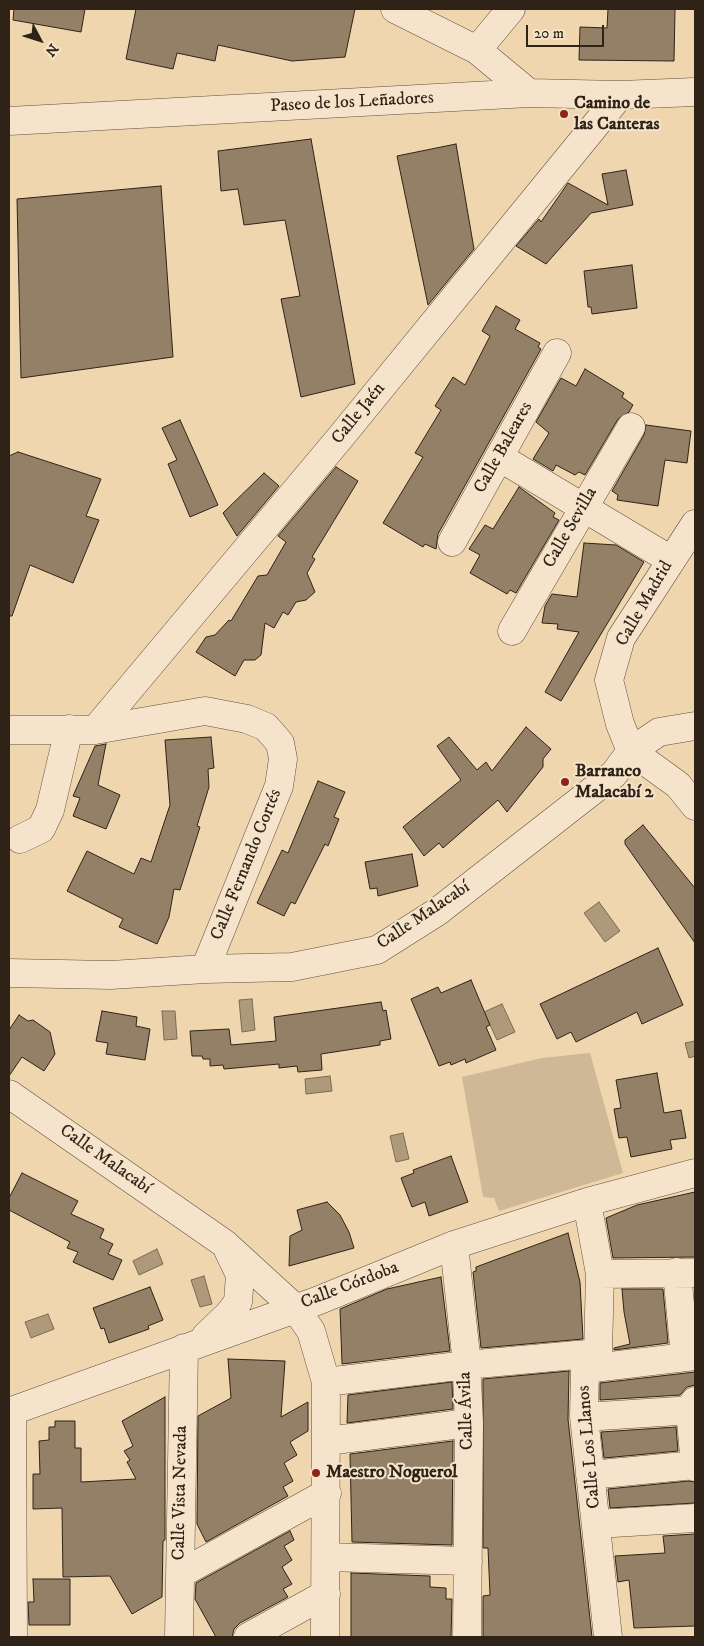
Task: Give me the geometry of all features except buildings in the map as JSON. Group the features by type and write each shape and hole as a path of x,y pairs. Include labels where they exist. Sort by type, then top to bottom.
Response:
{"street":[{"path":"395,9 477,50 529,93"},
{"path":"477,50 511,9"},
{"name":"Paseo de los Leñadores","path":"9,121 529,93 620,96 695,92"},
{"name":"Calle Jaén","path":"82,729 332,447 620,96"},
{"name":"Calle Baleares","path":"452,542 557,353"},
{"name":"Calle Sevilla","path":"512,631 631,426"},
{"path":"499,456 671,560"},
{"name":"Calle Madrid","path":"631,751 620,724 608,680 621,638 695,524"},
{"name":"Calle Fernando Cortés","path":"9,730 82,729 205,710 246,719 266,727 280,743 283,758 279,786 205,969"},
{"name":"Calle Malacabí","path":"9,973 111,975 205,969 292,967 377,950 437,912 614,774 631,751 659,732 695,726"},
{"path":"20,839 41,829 82,729"},
{"path":"631,751 678,785 695,806"},
{"name":"Calle Malacabí","path":"9,1094 225,1244 294,1308 311,1331 326,1382 325,1637"},
{"name":"Calle Córdoba","path":"10,1412 317,1301 454,1245 587,1202 695,1173"},
{"name":"Calle Los Llanos","path":"587,1202 600,1274 584,1417 608,1637"},
{"name":"Calle Malacabí","path":"191,1345 228,1315 238,1302 240,1275 225,1244"},
{"name":"Calle Ávila","path":"454,1245 466,1365 469,1423 467,1637"},
{"path":"326,1382 466,1365 690,1357 686,1273 600,1274"},
{"name":"Calle Vista Nevada","path":"179,1637 180,1574 191,1345"},
{"path":"584,1417 693,1405 695,1466 590,1475"},
{"path":"10,1412 13,1637"},
{"path":"327,1441 469,1423"},
{"path":"180,1574 327,1493"},
{"path":"597,1524 695,1518"},
{"path":"326,1557 468,1561"},
{"path":"248,1637 326,1594"}],"shaded area":[{"path":"599,902 620,931 605,942 584,913"},
{"path":"252,999 255,1030 242,1032 239,1000"},
{"path":"502,1004 515,1032 497,1040 484,1012"},
{"path":"162,1011 175,1011 177,1039 164,1040"},
{"path":"695,1041 695,1056 689,1058 685,1043"},
{"path":"590,1053 623,1173 499,1211 494,1198 483,1197 462,1077 542,1058"},
{"path":"330,1076 332,1091 306,1094 305,1079"},
{"path":"403,1133 409,1159 396,1162 390,1136"},
{"path":"157,1249 163,1264 139,1275 133,1261"},
{"path":"204,1276 212,1304 200,1307 191,1280"},
{"path":"48,1314 54,1329 31,1338 25,1322"}],"place":[{"name":"Camino de las Canteras","path":"564,114"},
{"name":"Barranco Malacabí 2","path":"565,782"},
{"name":"Maestro Noguerol","path":"316,1473"}]}
